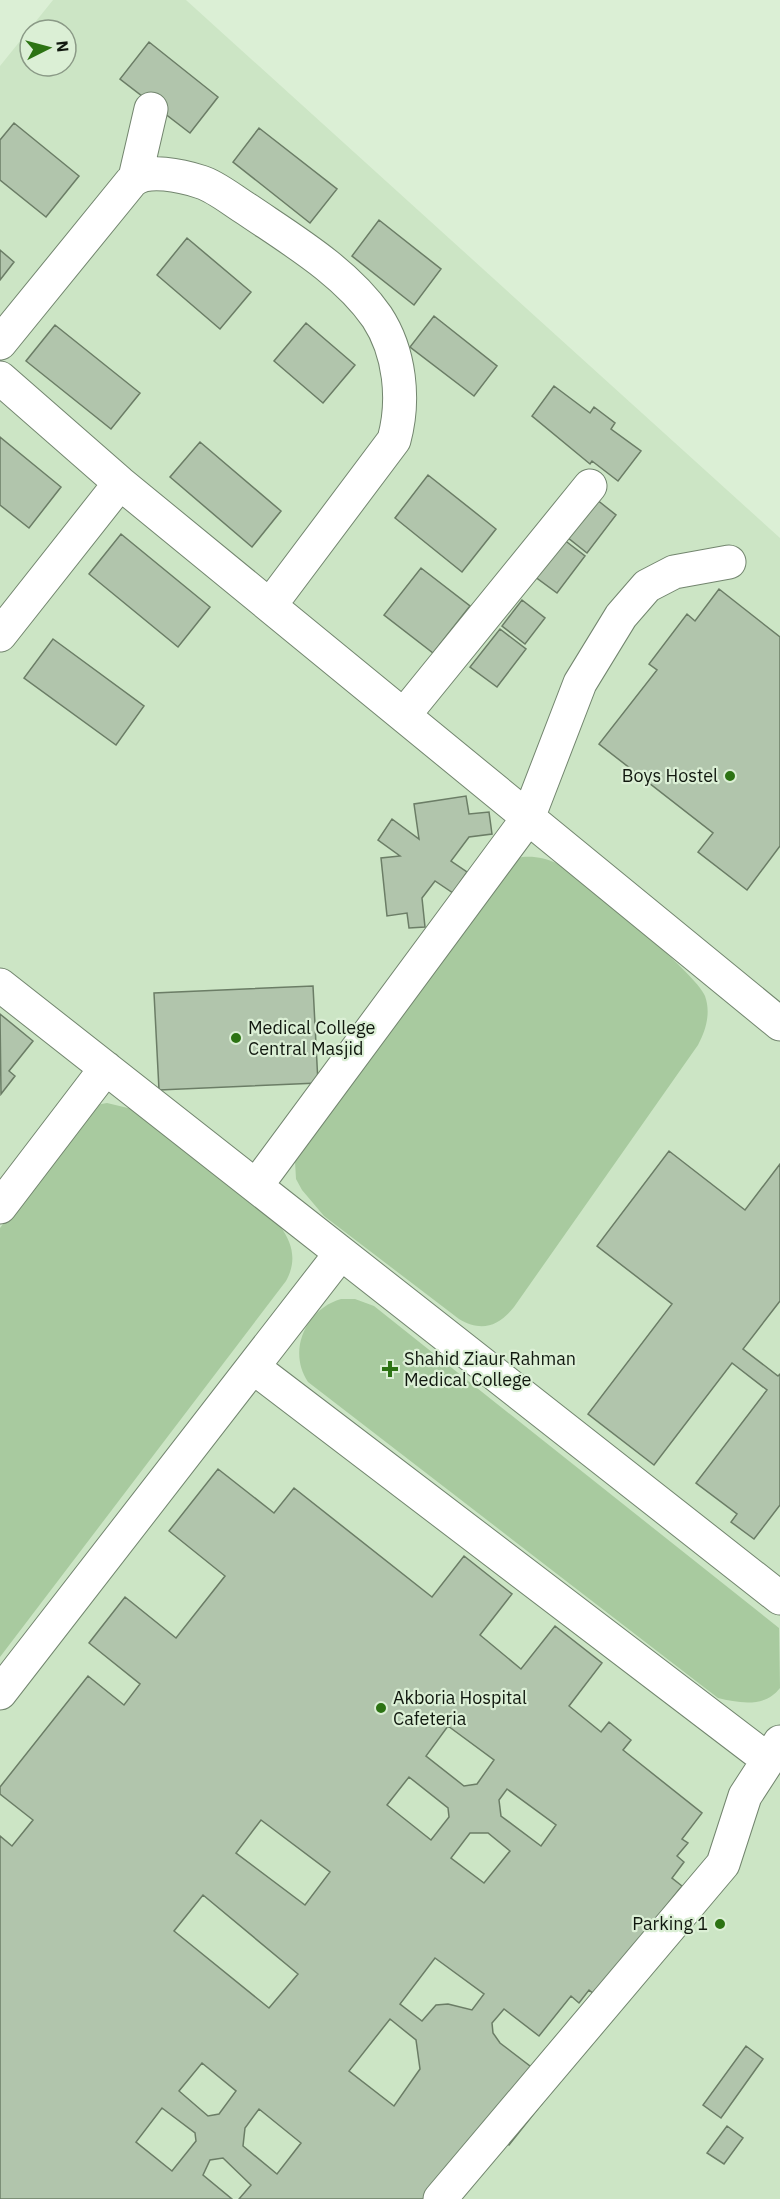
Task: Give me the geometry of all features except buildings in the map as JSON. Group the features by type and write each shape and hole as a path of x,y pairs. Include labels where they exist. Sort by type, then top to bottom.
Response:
{"lane":[{"path":"0,343 135,178 151,109"},
{"path":"135,178 163,175 201,182 242,206 343,280 377,317 387,336 396,364 399,391 394,440 280,592"},
{"path":"0,378 120,483 528,818 775,1016"},
{"path":"0,635 120,483"},
{"path":"404,715 590,486"},
{"path":"256,1186 528,818 580,683 621,616 647,586 674,572 729,562"},
{"path":"0,985 780,1598"},
{"path":"0,1208 105,1068"},
{"path":"0,1693 341,1253"},
{"path":"253,1367 773,1750 745,1796 723,1864 440,2199"}],"shaded area":[{"name":"Shahid Ziaur Rahman Medical College","path":"53,0 186,0 780,538 780,2199 0,2199 0,66 18,44 18,78 78,78 78,18 39,18"},
{"path":"522,857 540,858 558,864 638,927 698,985 707,1002 708,1015 698,1045 514,1307 502,1319 482,1326 459,1319 324,1216 302,1190 296,1179 295,1161 513,860"},
{"path":"107,1103 132,1109 280,1226 291,1246 292,1266 286,1281 0,1657 0,1228 72,1130 96,1105"},
{"path":"341,1299 355,1299 374,1306 779,1628 780,1688 767,1699 759,1701 743,1702 718,1698 308,1382 299,1357 304,1333 318,1312"}],"place":[{"name":"Boys Hostel","path":"730,776"},
{"name":"Medical College Central Masjid","path":"236,1038"},
{"name":"Shahid Ziaur Rahman Medical College","path":"390,1369"},
{"name":"Akboria Hospital Cafeteria","path":"381,1708"},
{"name":"Parking 1","path":"720,1924"}]}
